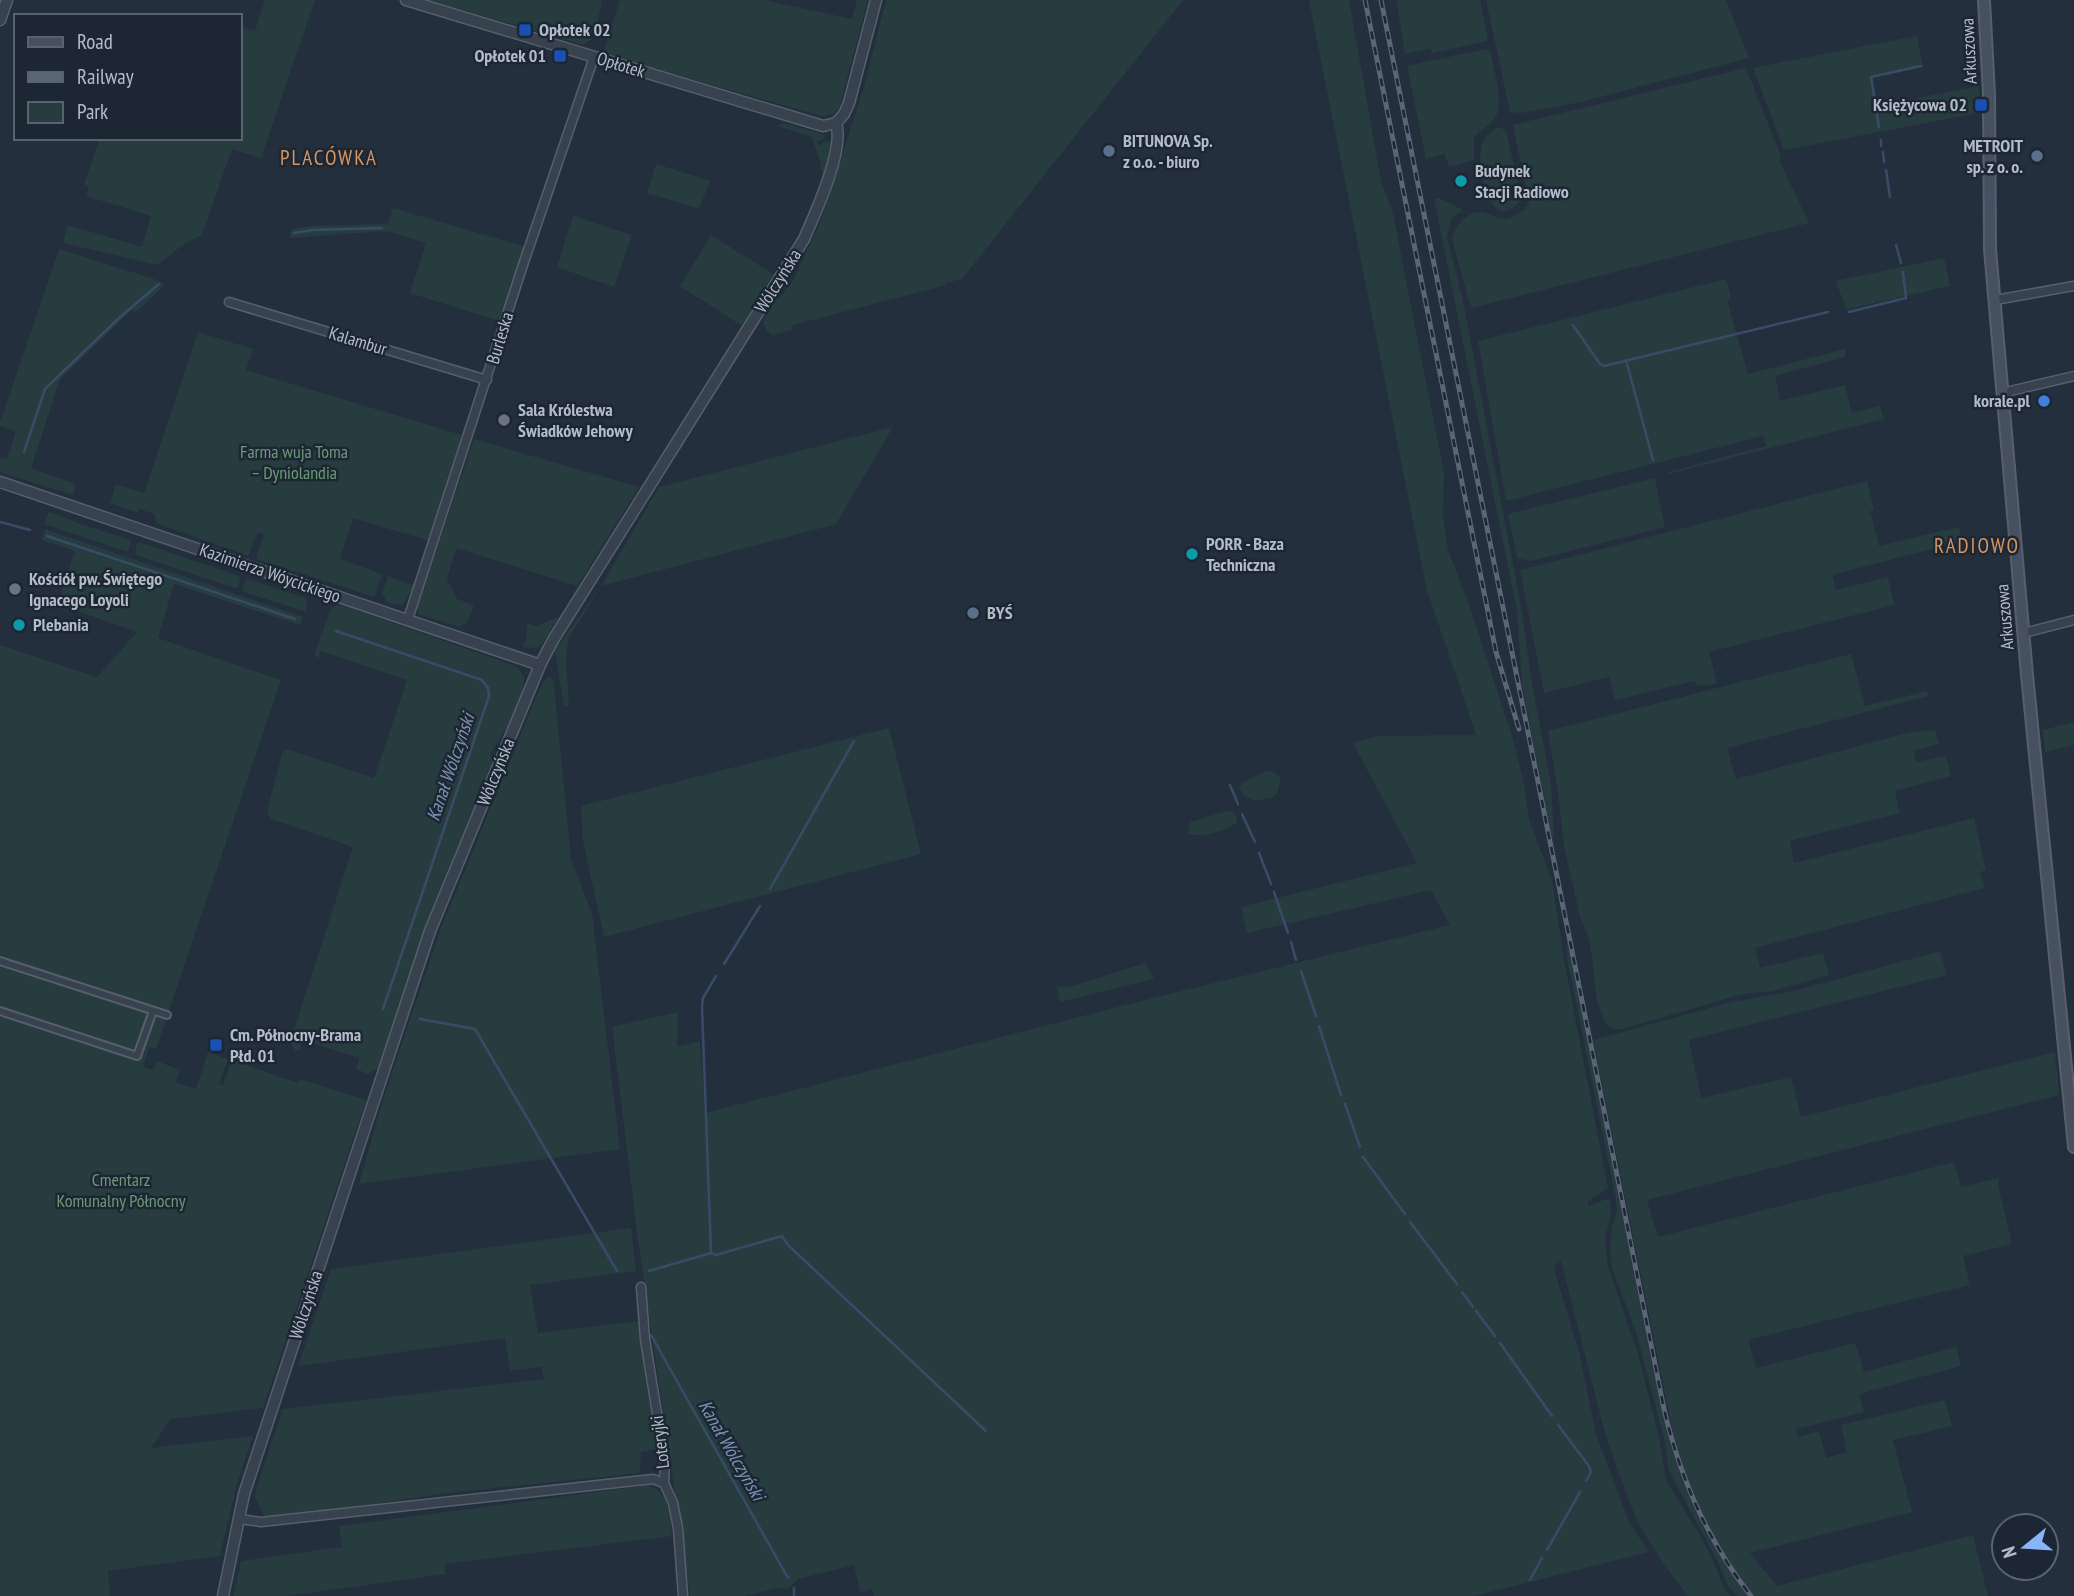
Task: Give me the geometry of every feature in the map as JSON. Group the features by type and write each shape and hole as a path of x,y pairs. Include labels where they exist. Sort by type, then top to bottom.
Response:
{"main road":[{"name":"Arkuszowa","path":"1984,0 1989,94 1990,250 2074,1147"}],"street":[{"path":"0,20 7,0"},
{"name":"Opłotek","path":"406,0 823,126 836,123"},
{"name":"Wólczyńska","path":"223,1596 244,1494 430,931 541,665 556,636 804,239 828,178 838,141 836,123 849,103 876,0"},
{"name":"Burleska","path":"408,619 594,57"},
{"path":"1995,300 2074,286"},
{"name":"Kalambur","path":"229,302 487,380"},
{"path":"2002,393 2074,376"},
{"name":"Kazimierza Wóycickiego","path":"0,482 541,665"},
{"path":"2024,633 2074,620"},
{"path":"0,961 167,1016"},
{"path":"0,1010 137,1056 153,1011"},
{"name":"Loteryjki","path":"641,1287 645,1339 665,1463 664,1483 673,1503 678,1528 683,1596"},
{"path":"239,1519 261,1522 653,1479 664,1483"}],"green space":[{"path":"265,0 315,0 261,158 232,149 202,235 187,242 157,265 63,243 68,225 142,247 151,216 86,196 89,187 84,184 99,140 242,140 242,27 255,31"},
{"path":"429,0 602,0 597,26 591,40 583,45"},
{"path":"620,0 764,0 852,19 857,0 868,0 839,108 833,114 822,116 603,54"},
{"path":"886,0 1183,0 962,279 793,325 792,330 773,335 765,328 765,314 773,300 779,299 794,279 821,221 864,87"},
{"path":"1309,0 1349,0 1381,181 1393,214 1444,473 1443,518 1448,550 1512,736 1524,783 1529,820 1552,880 1564,960 1608,1188 1588,1201 1589,1206 1606,1199 1610,1201 1611,1214 1605,1239 1608,1266 1638,1354 1659,1437 1666,1480 1701,1537 1723,1587 1730,1596 1688,1596 1664,1565 1636,1519 1604,1429 1561,1261 1555,1265 1555,1272 1579,1352 1596,1434 1629,1522 1649,1552 1474,1596 874,1596 872,1589 860,1592 854,1565 798,1579 789,1588 780,1587 745,1596 690,1596 637,1232 612,1027 678,1012 677,1047 700,1041 705,1113 1450,925 1431,890 1247,933 1241,907 1417,863 1353,743 1378,736 1476,735 1427,590"},
{"path":"1396,0 1480,0 1488,41 1432,53 1431,48 1405,54"},
{"path":"1486,0 1726,0 1749,58 1581,102 1521,113 1510,112"},
{"path":"1917,36 1923,67 1873,77 1878,106 1979,86 1979,113 1784,150 1753,68"},
{"path":"1490,50 1499,104 1495,118 1474,137 1474,160 1449,167 1445,154 1426,159 1407,66"},
{"path":"1746,68 1781,156 1780,162 1809,223 1471,308 1452,239 1456,228 1469,215 1480,212 1508,219 1523,211 1529,204 1513,125"},
{"path":"784,123 822,134 826,138 817,142 819,146 827,140 828,143 831,142 823,177 812,137 778,126"},
{"path":"1497,127 1506,130 1519,188 1519,202 1502,212 1496,208 1487,192 1480,161 1482,144"},
{"path":"656,164 710,181 699,209 647,193"},
{"path":"1439,198 1463,210 1451,219 1447,237 1463,301 1522,612 1551,784 1552,838 1522,684 1517,611 1434,199"},
{"path":"393,208 526,247 502,322 410,293 426,243 386,231 289,238 292,229 312,226 388,224"},
{"path":"573,216 632,235 614,287 557,267"},
{"path":"711,235 773,274 742,326 680,286"},
{"path":"59,249 157,280 165,285 136,312 131,311 60,379 31,468 76,484 73,495 0,472 0,457 7,459 16,431 0,426 0,423"},
{"path":"1944,258 1950,286 1846,309 1836,281"},
{"path":"1726,279 1731,298 1727,300 1748,374 1845,349 1845,357 1775,376 1780,401 1845,385 1852,413 1880,406 1884,419 1669,474 1668,472 1766,446 1763,436 1506,501 1478,341"},
{"name":"Farma wuja Toma – Dyniolandia","path":"198,332 253,349 246,370 465,436 430,541 353,518 340,559 382,574 374,597 256,559 264,534 258,532 248,556 156,523 155,514 139,509 138,513 110,503 116,484 144,493"},
{"path":"893,427 836,524 601,586 659,487"},
{"path":"474,439 639,487 577,586 456,548 447,579 457,599 474,605 467,622 460,627 418,614 417,605"},
{"path":"1655,478 1665,527 1531,561 1517,558 1508,514"},
{"path":"1867,481 1874,509 1870,511 1879,546 1959,527 1962,541 1832,575 1836,590 1888,577 1894,605 1709,652 1717,683 1706,686 1697,686 1695,681 1615,700 1609,677 1544,693 1520,570"},
{"path":"49,511 131,540 128,552 44,524"},
{"name":"Cmentarz Komunalny Północny","path":"45,529 303,617 300,625 174,584 158,638 281,680 156,1049 149,1047 143,1067 153,1070 157,1061 180,1070 176,1082 196,1089 208,1052 228,1059 219,1084 223,1086 232,1060 298,1083 300,1079 366,1100 263,1408 171,1419 151,1448 253,1436 237,1483 220,1556 108,1571 110,1596 0,1596 0,645 97,677 137,632 57,604 75,551 42,540"},
{"path":"139,542 239,576 238,587 136,555 136,544"},
{"path":"388,576 415,586 402,605 388,603 382,594"},
{"path":"248,579 306,598 307,612 244,592 242,588"},
{"path":"601,586 568,639 566,661 569,705 564,707 555,650"},
{"path":"335,606 344,606 516,666 524,676 518,706 490,753 494,766 424,932 378,1068 368,1074 356,1069 359,1058 303,1040 299,1051 295,1050 290,1042 353,847 271,819 267,812 282,753 287,749 374,778 407,680 321,651 318,659 316,650 330,611"},
{"path":"558,617 542,644 537,648 523,647 527,636 527,623 536,626"},
{"path":"1851,654 1865,706 1927,691 1928,696 1727,748 1736,779 1911,732 1935,730 1939,744 1914,751 1916,762 1946,756 1951,776 1895,791 1900,813 1790,841 1794,863 1974,818 1986,870 1980,872 1985,888 1755,948 1760,968 1823,953 1829,975 1772,991 1742,994 1623,1029 1614,1029 1606,1024 1597,1002 1590,941 1580,917 1564,846 1548,731"},
{"path":"550,676 554,682 571,859 592,914 620,1149 359,1184 384,1096 441,928 538,693 544,680"},
{"path":"2074,722 2074,745 2045,752 2043,730"},
{"path":"889,728 921,854 604,937 583,841 581,806"},
{"path":"1266,771 1274,772 1281,778 1274,797 1255,801 1242,794 1239,788 1244,782"},
{"path":"1227,811 1236,815 1237,823 1208,834 1189,834 1188,827 1191,822"},
{"path":"1567,935 1670,1444 1683,1482 1707,1535 1747,1596 1737,1596 1728,1585 1669,1471 1664,1438 1636,1332 1612,1268 1610,1249 1612,1226 1617,1211 1616,1199 1567,958"},
{"path":"1940,951 1947,975 1689,1040 1701,1098 1791,1077 1801,1117 2055,1052 2059,1095 1647,1200 1658,1237 1954,1162 1961,1187 1999,1178 1998,1184 2012,1244 1963,1256 1970,1285 1748,1340 1756,1368 1855,1343 1864,1372 1956,1347 1961,1366 1859,1394 1864,1412 1796,1429 1798,1437 1819,1431 1826,1458 1847,1452 1841,1425 1945,1400 1952,1426 1893,1440 1912,1512 1750,1553 1777,1586 1973,1535 1988,1596 1754,1596 1707,1523 1675,1442 1593,1040 1732,1002 1794,991"},
{"path":"1145,963 1154,979 1060,1002 1057,987 1073,986"},
{"path":"631,1228 636,1271 530,1285 538,1333 640,1321 647,1388 658,1449 641,1452 640,1473 448,1493 266,1519 255,1498 283,1409 544,1379 541,1367 510,1371 505,1338 298,1366 331,1269"},
{"path":"649,1485 666,1500 672,1536 445,1564 445,1574 287,1596 233,1596 241,1561 342,1547 339,1526"}],"waterway":[{"path":"1879,127 1871,77 1921,66"},
{"path":"1881,140 1881,146"},
{"path":"1883,152 1884,162"},
{"path":"1886,170 1890,197"},
{"path":"294,233 382,228"},
{"path":"1896,245 1901,263"},
{"path":"1849,312 1906,298 1903,272"},
{"path":"24,452 45,389 159,284"},
{"path":"1573,325 1604,366 1828,312"},
{"path":"1626,360 1653,460"},
{"name":"Kanał Wólczyński","path":"0,522 30,530"},
{"name":"Kanał Wólczyński","path":"47,536 295,619"},
{"name":"Kanał Wólczyński","path":"336,631 482,680 488,688 489,696 383,1009"},
{"path":"770,889 854,741"},
{"path":"1230,785 1238,804"},
{"path":"1242,814 1255,842"},
{"path":"1259,853 1271,884"},
{"path":"1274,892 1288,933"},
{"path":"724,964 760,906"},
{"path":"1291,942 1296,960"},
{"path":"1301,971 1316,1016"},
{"path":"711,1252 702,1007 703,998 716,976"},
{"name":"Kanał Wólczyński","path":"420,1019 475,1029 617,1271"},
{"path":"1319,1026 1341,1095"},
{"path":"1345,1104 1360,1147"},
{"path":"1363,1157 1405,1214"},
{"path":"1410,1222 1457,1284"},
{"path":"649,1271 782,1236 788,1245 986,1431"},
{"path":"1462,1292 1473,1307"},
{"path":"1476,1311 1495,1336"},
{"name":"Kanał Wólczyński","path":"651,1335 788,1578"},
{"path":"1500,1343 1552,1416"},
{"path":"1558,1425 1589,1466 1591,1472 1586,1481"},
{"path":"1547,1550 1580,1492"},
{"path":"1530,1580 1542,1558"},
{"name":"Kanał Wólczyński","path":"794,1588 794,1596"}],"railway":[{"path":"1365,0 1496,652 1519,729"},
{"path":"1381,0 1664,1409 1678,1459 1697,1507 1721,1553 1751,1596"}],"place":[{"name":"Opłotek 02","path":"525,30"},
{"name":"Opłotek 01","path":"560,56"},
{"name":"Księżycowa 02","path":"1981,105"},
{"name":"BITUNOVA Sp. z o.o. - biuro","path":"1109,151"},
{"name":"METROIT sp. z o. o.","path":"2037,156"},
{"name":"Budynek Stacji Radiowo","path":"1461,181"},
{"name":"korale.pl","path":"2044,401"},
{"name":"Sala Królestwa Świadków Jehowy","path":"504,420"},
{"name":"PORR - Baza Techniczna","path":"1192,554"},
{"name":"Kościół pw. Świętego Ignacego Loyoli","path":"15,589"},
{"name":"BYŚ","path":"973,613"},
{"name":"Plebania","path":"19,625"},
{"name":"Cm. Północny-Brama Płd. 01","path":"216,1045"}],"district":[{"name":"PLACÓWKA","path":"329,158"},
{"name":"RADIOWO","path":"1977,546"}]}
